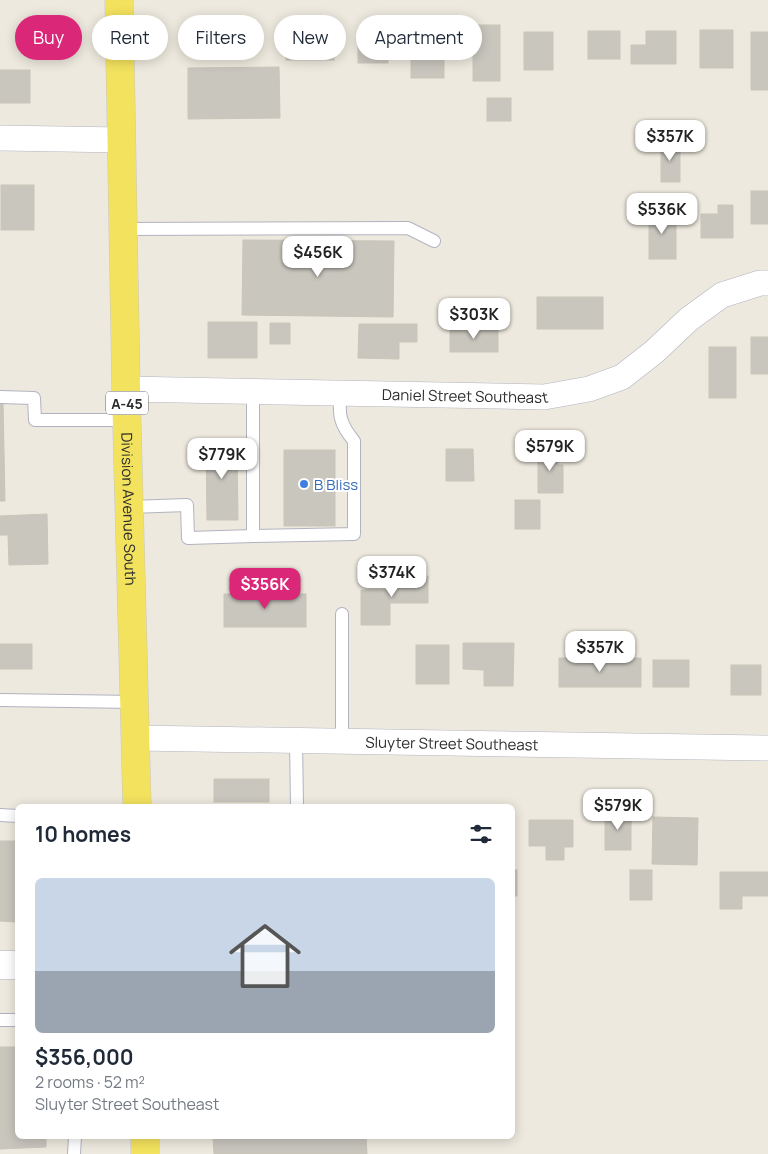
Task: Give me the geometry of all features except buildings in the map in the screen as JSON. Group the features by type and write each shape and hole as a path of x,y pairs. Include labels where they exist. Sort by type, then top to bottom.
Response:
{"main road":[{"name":"Division Avenue South","path":"119,0 126,389 138,804"},
{"path":"145,1139 145,1154"}],"street":[{"path":"0,138 122,140"},
{"name":"Daniel Street Southeast","path":"126,389 544,397 590,389 622,377 654,352 689,319 722,295 760,283 768,283"},
{"name":"Sluyter Street Southeast","path":"136,738 768,748"},
{"path":"0,965 15,965"}],"lane":[{"path":"124,229 408,228 434,241"},
{"path":"254,391 254,536"},
{"path":"130,507 187,505 188,538 354,534 354,441 344,430 339,414 340,393"},
{"path":"0,397 34,398 35,420 127,420"},
{"path":"342,614 342,741"},
{"path":"0,700 135,702"},
{"path":"296,741 297,804"},
{"path":"0,815 15,816"},
{"path":"0,1020 15,1020"},
{"path":"74,1154 75,1139"}],"place":[{"name":"B Bliss","path":"304,484"}]}
